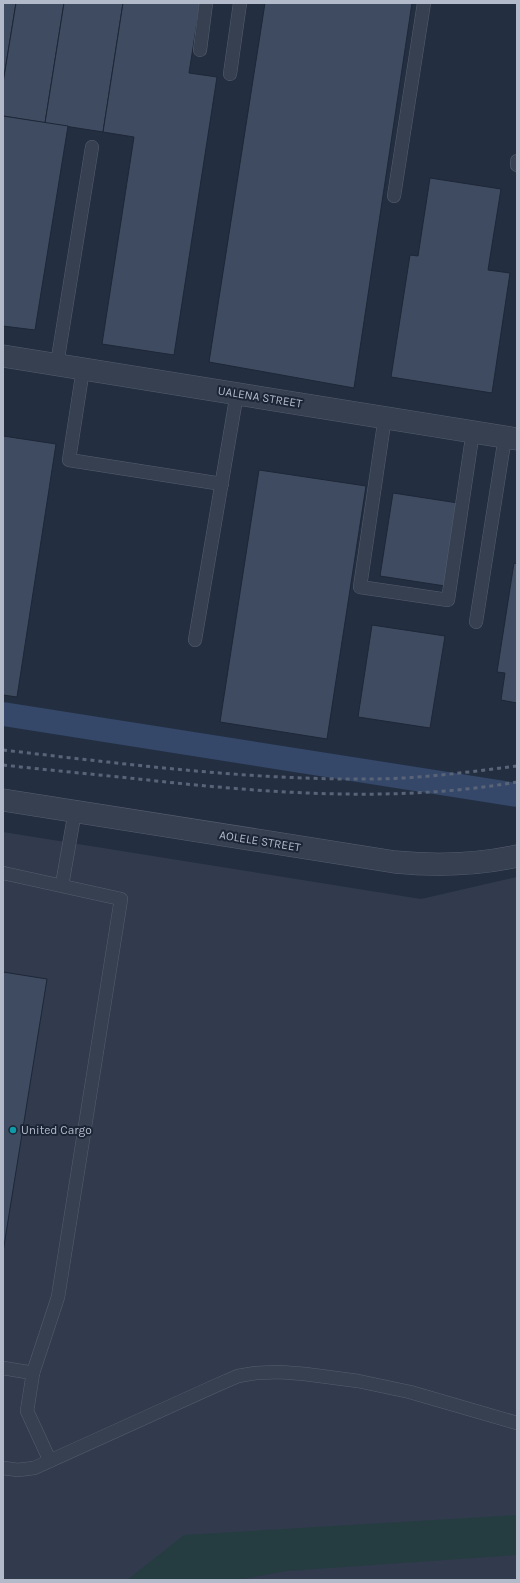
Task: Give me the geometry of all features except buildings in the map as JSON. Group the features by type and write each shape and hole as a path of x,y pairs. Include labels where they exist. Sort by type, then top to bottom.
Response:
{"street":[{"name":"UALENA STREET","path":"3,356 511,438"},
{"name":"AOLELE STREET","path":"3,800 395,862 438,865 469,864 497,861 517,856"}],"lane":[{"path":"200,50 206,3"},
{"path":"230,74 240,3"},
{"path":"394,196 424,3"},
{"path":"57,364 92,147"},
{"path":"83,369 69,460 222,484"},
{"path":"195,640 236,393"},
{"path":"385,417 360,587 448,600 472,431"},
{"path":"476,622 511,438"},
{"path":"62,885 75,811"},
{"path":"3,873 121,899 58,1297 33,1373 27,1411 50,1461"},
{"path":"3,1368 33,1373"},
{"path":"3,1468 18,1470 34,1468 238,1376 256,1373 279,1372 305,1374 358,1381 410,1392 517,1423"}],"shaded area":[{"path":"3,832 421,899 517,877 517,1580 3,1580"}],"green space":[{"path":"517,1515 517,1555 287,1571 238,1580 127,1580 184,1535"}],"waterway":[{"path":"3,714 517,795"}],"railway":[{"path":"3,750 186,770 324,779 407,778 517,766"},
{"path":"3,765 210,786 297,793 386,794 430,792 517,782"}],"place":[{"name":"United Cargo","path":"13,1130"}]}
